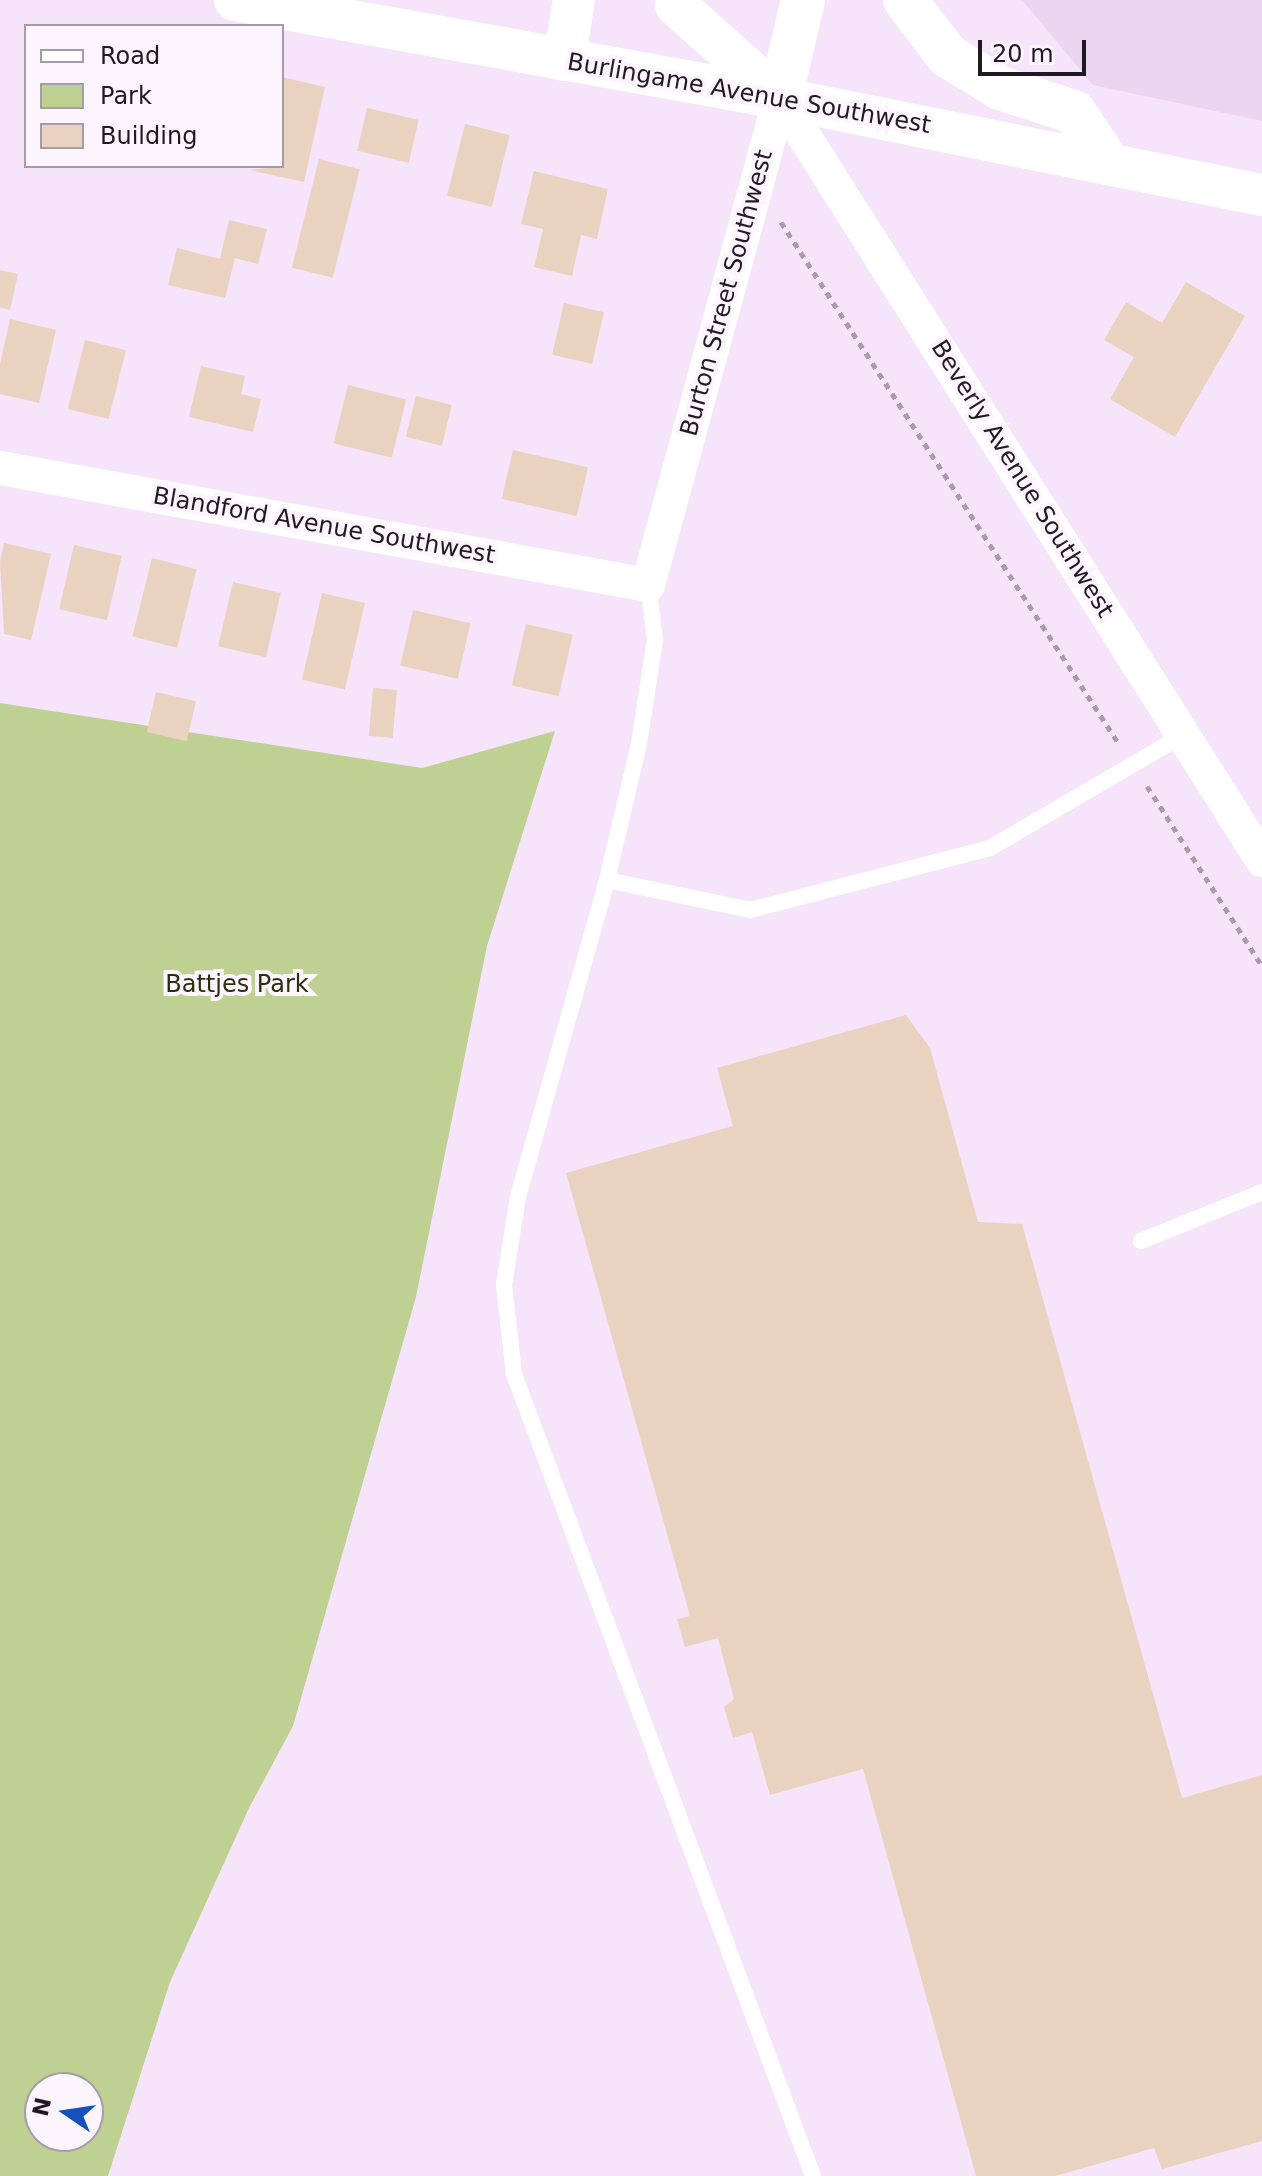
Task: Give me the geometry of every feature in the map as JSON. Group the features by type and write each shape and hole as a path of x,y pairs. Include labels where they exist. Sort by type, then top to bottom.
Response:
{"main road":[{"name":"Burton Street Southwest","path":"780,98 803,0"},
{"path":"905,0 948,56 1000,88 1074,112 1108,163"}],"street":[{"name":"Burlingame Avenue Southwest","path":"235,0 780,98 1262,195"},
{"path":"564,60 574,0"},
{"path":"676,3 780,98"},
{"path":"663,79 676,3"},
{"name":"Burton Street Southwest","path":"648,585 780,98"},
{"name":"Beverly Avenue Southwest","path":"780,98 1183,735 1260,851"},
{"name":"Blandford Avenue Southwest","path":"0,468 648,585"}],"lane":[{"path":"648,585 655,639 639,744 607,880 518,1197 504,1285 514,1374 813,2176"},
{"path":"607,880 750,910 990,848 1183,735"},
{"path":"1141,1241 1262,1192"}],"path":[{"path":"778,218 1262,966"}],"shaded area":[{"path":"1022,0 1262,0 1262,121 1093,85"}],"green space":[{"name":"Battjes Park","path":"0,703 422,768 555,731 487,946 416,1297 293,1726 249,1808 170,1982 108,2176 0,2176"}],"building":[{"path":"284,77 325,87 304,182 250,170 284,168"},
{"path":"367,108 419,120 409,163 357,151"},
{"path":"465,124 510,135 492,207 447,196"},
{"path":"319,159 360,169 333,278 292,268"},
{"path":"534,171 608,189 597,239 581,235 572,276 534,267 543,229 521,224"},
{"path":"229,220 267,229 258,264 235,258 225,298 168,285 177,248 220,259"},
{"path":"0,270 18,274 10,310 0,307"},
{"path":"1186,282 1245,316 1175,437 1110,399 1134,357 1104,340 1126,302 1162,323"},
{"path":"564,303 604,312 592,364 552,355"},
{"path":"10,319 56,330 39,403 0,394 0,364"},
{"path":"85,340 126,350 109,419 68,409"},
{"path":"201,366 245,376 241,394 261,399 253,432 189,417"},
{"path":"348,385 406,400 392,458 333,443"},
{"path":"416,396 452,405 442,446 406,437"},
{"path":"513,450 588,467 577,516 502,499"},
{"path":"4,543 51,554 31,640 4,634 0,562"},
{"path":"74,545 122,556 107,620 59,609"},
{"path":"152,558 197,569 177,648 132,637"},
{"path":"233,582 281,593 266,657 218,646"},
{"path":"322,593 365,603 345,690 302,680"},
{"path":"413,610 470,623 458,679 400,666"},
{"path":"526,624 573,635 559,696 512,685"},
{"path":"373,688 397,690 393,738 369,736"},
{"path":"156,692 196,701 187,741 147,732"},
{"path":"906,1015 930,1048 978,1222 1022,1224 1182,1798 1262,1775 1262,2141 1162,2169 1154,2148 1055,2176 976,2176 863,1769 770,1795 752,1732 733,1738 724,1707 734,1699 718,1638 685,1647 677,1619 690,1616 566,1173 733,1126 717,1068"}]}
